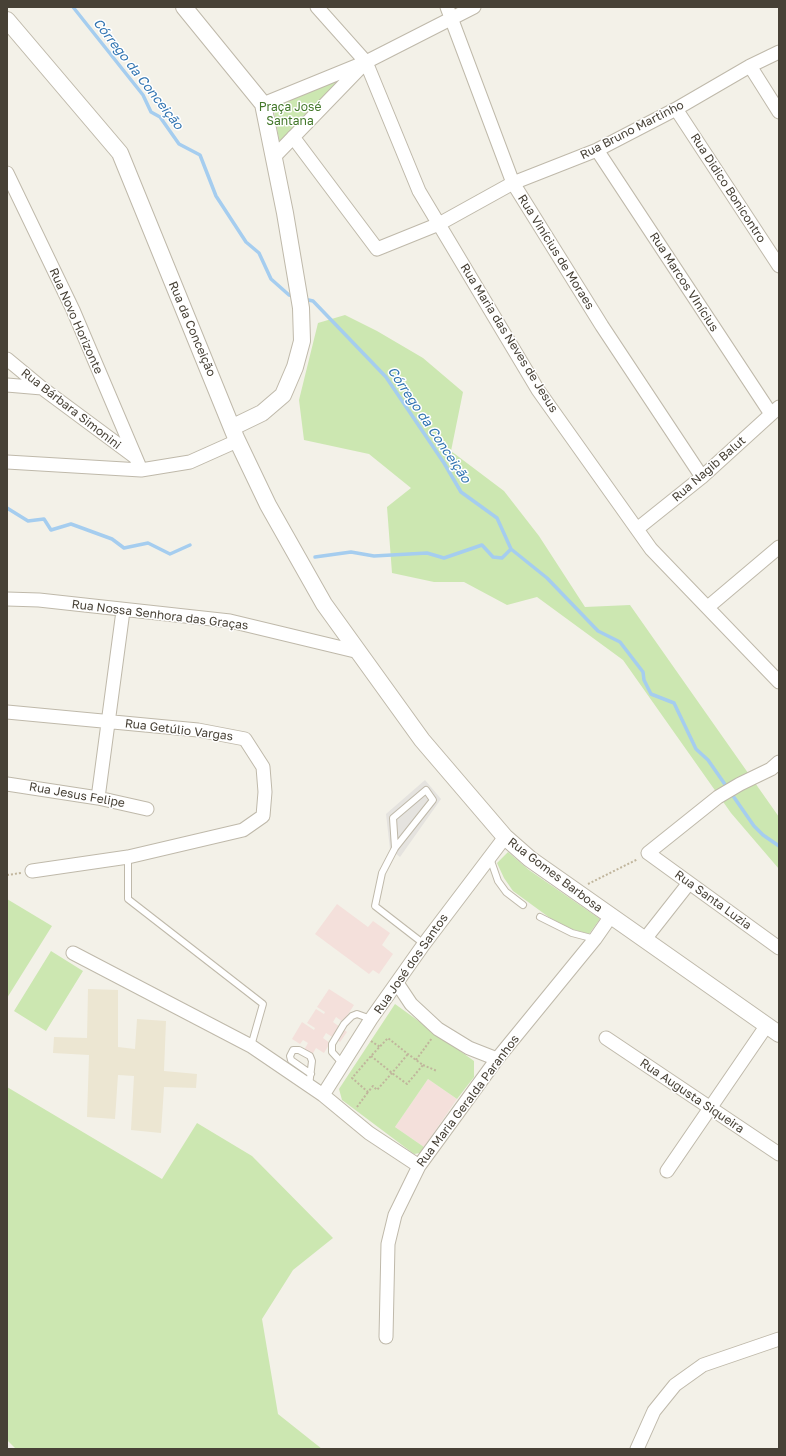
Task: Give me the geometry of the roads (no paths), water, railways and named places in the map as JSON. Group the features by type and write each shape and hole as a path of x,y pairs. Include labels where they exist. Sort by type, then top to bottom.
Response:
{"street":[{"path":"7,462 139,464 190,462 235,434 283,395 295,367 302,341 298,281 263,104 184,7"},
{"name":"Rua Maria das Neves de Jesus","path":"317,7 366,62 419,191 538,390 652,549 779,682"},
{"path":"263,104 366,62 450,12 474,7"},
{"name":"Rua Vinícius de Moraes","path":"450,12 513,183 602,326 702,477"},
{"name":"Rua da Conceição","path":"7,20 120,153 235,434 268,505 324,604 359,652"},
{"name":"Rua Bruno Martinho","path":"293,137 377,249 438,224 513,183 597,150 676,109 750,66 779,52"},
{"path":"274,157 366,62"},
{"path":"750,66 779,112"},
{"name":"Rua Didico Bonicontro","path":"676,109 779,266"},
{"name":"Rua Marcos VInícius","path":"597,150 775,411"},
{"name":"Rua Novo Horizonte","path":"7,173 73,310 139,464"},
{"name":"Rua Bárbara Simonini","path":"7,359 139,464"},
{"path":"7,385 42,388"},
{"name":"Rua Nagib Balut","path":"637,529 702,477 775,411"},
{"path":"708,607 779,547"},
{"name":"Rua Nossa Senhora das Graças","path":"7,599 39,600 123,611 230,621 359,652"},
{"path":"98,798 123,611"},
{"name":"Rua Gomes Barbosa","path":"359,652 422,740 505,837 530,859 773,1030"},
{"name":"Rua Getúlio Vargas","path":"7,712 198,730 245,739 263,767 266,792 263,816 243,830 128,857 32,871"},
{"name":"Rua Santa Luzia","path":"779,762 771,769 740,784 718,797 648,853 779,948"},
{"name":"Rua Jesus Felipe","path":"7,784 98,798 147,809"},
{"name":"Rua José dos Santos","path":"323,1095 371,1019 424,944 505,837"},
{"path":"644,939 689,883"},
{"name":"Rua Maria Geralda Paranhos","path":"386,1337 388,1244 395,1215 419,1166 497,1059 595,939 611,916"},
{"path":"73,953 251,1046 310,1080 323,1095 369,1133 419,1166"},
{"path":"397,983 411,1004 438,1029 469,1048 497,1059"},
{"path":"667,1171 710,1109 773,1030"},
{"name":"Rua Augusta Siqueira","path":"606,1038 779,1154"},
{"path":"637,1449 654,1411 674,1385 703,1365 779,1339"}],"lane":[{"path":"395,848 393,818 426,790 434,800 395,848 382,873 375,906 424,944"},
{"path":"128,857 128,900 262,1004 251,1046"},
{"path":"490,857 498,881 506,892 523,905"},
{"path":"540,917 572,933 595,939"},
{"path":"343,1064 332,1052 332,1044 344,1024 352,1016 358,1014 371,1019"}],"waterway":[{"name":"Córrego da Conceição","path":"73,7 143,95 151,112 160,117 179,144 200,155 216,196 246,242 259,253 271,279 289,295 294,296"},
{"name":"Córrego da Conceição","path":"304,299 313,301 386,377 444,463 461,492 497,518 511,549 547,578 598,631 620,642 643,672 644,680 651,694 674,703 696,749 708,760 754,826 763,835 779,846"},
{"path":"7,508 28,521 44,519 51,530 71,524 112,539 124,548 148,543 170,554 190,545"},
{"path":"315,557 351,552 374,556 427,553 444,558 482,545 493,557 502,558 511,549"}],"park label":[{"name":"Praça José Santana","path":"290,114"}]}
